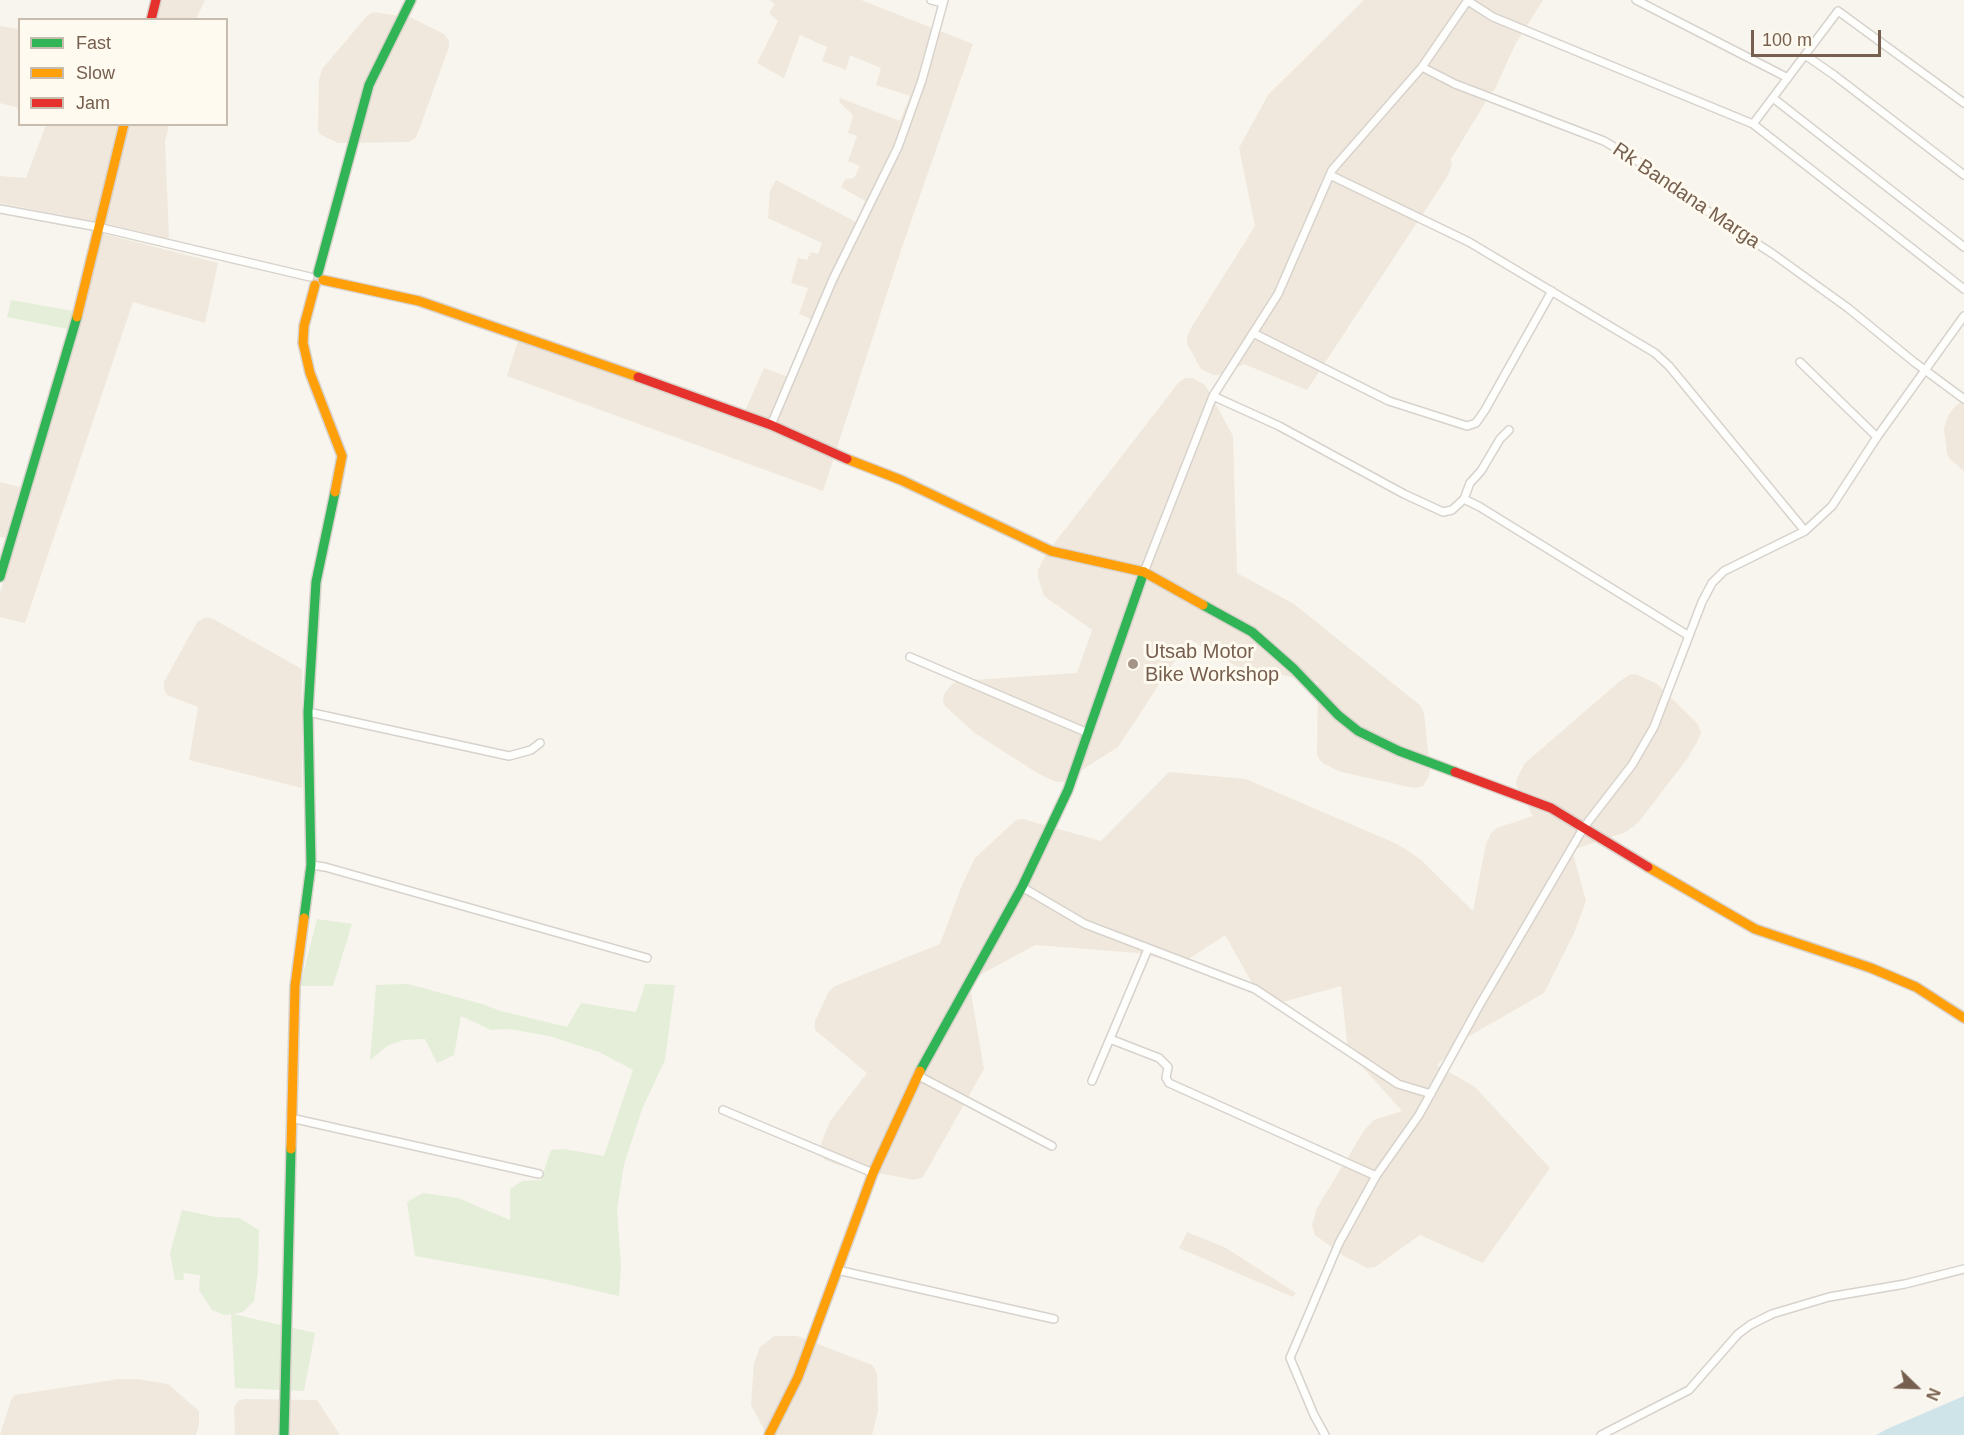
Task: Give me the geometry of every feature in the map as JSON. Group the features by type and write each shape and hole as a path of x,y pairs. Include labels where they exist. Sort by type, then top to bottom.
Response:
{"street":[{"path":"152,18 156,0"},
{"path":"284,1435 295,986 311,866 308,712 316,582 342,456 310,373 303,343 304,326 369,85 411,0"},
{"path":"771,425 833,279 898,147 922,80 943,2 931,0"},
{"path":"770,1435 798,1377 873,1173 917,1075 1022,887 1068,790 1144,572 1213,396 1278,294 1332,170 1422,67 1468,0 1492,17 1753,124 1964,289"},
{"path":"1636,0 1788,78"},
{"path":"1753,124 1838,11 1964,103"},
{"path":"1805,55 1964,175"},
{"name":"Rk Bandana Marga","path":"1422,67 1455,84 1604,141 1662,177 1719,220 1782,260 1848,308 1964,399"},
{"path":"1773,98 1964,247"},
{"path":"0,577 74,328 123,126"},
{"path":"1330,175 1469,242 1634,340 1662,360 1805,531"},
{"path":"0,208 98,227 419,301 771,425 830,453 901,480 1051,550 1144,572 1252,632 1294,669 1338,715 1358,731 1399,751 1551,808 1684,889 1755,929 1870,968 1916,987 1964,1018"},
{"path":"1253,333 1389,401 1467,426 1476,423 1485,410 1552,291"},
{"path":"1325,1435 1290,1358 1339,1243 1376,1176 1419,1115 1584,827 1632,765 1654,727 1702,602 1712,583 1724,571 1805,531 1832,506 1924,369 1964,316"},
{"path":"1800,362 1877,437"},
{"path":"1213,396 1279,426 1404,494 1443,512 1452,510 1464,499 1470,483 1500,439 1509,430"},
{"path":"1464,499 1689,636"},
{"path":"910,657 1088,733"},
{"path":"308,712 509,756 531,750 540,743"},
{"path":"311,866 325,867 647,958"},
{"path":"1022,887 1084,924 1256,988 1398,1084 1431,1094"},
{"path":"1092,1081 1148,949"},
{"path":"1110,1039 1159,1058 1168,1067 1166,1078 1169,1083 1376,1176"},
{"path":"917,1075 1052,1146"},
{"path":"723,1110 873,1173"},
{"path":"291,1118 420,1149 539,1174"},
{"path":"1601,1435 1689,1390 1738,1334 1772,1314 1829,1297 1905,1284 1964,1269"},
{"path":"837,1270 1054,1319"}],"shaded area":[{"path":"161,0 205,0 196,18 156,18"},
{"path":"769,0 861,0 973,44 901,250 823,491 507,376 518,341 741,420 764,368 788,377 812,320 799,314 808,288 791,283 798,258 807,260 811,252 818,254 822,243 768,218 770,191 776,180 856,222 865,201 841,187 845,179 854,178 860,166 848,161 857,136 848,133 853,115 839,102 840,98 900,121 910,96 876,85 881,68 850,55 846,70 822,61 827,47 800,35 784,78 757,63 778,21 769,13 775,4"},
{"path":"1364,0 1543,0 1516,43 1494,91 1487,93 1485,103 1451,159 1452,165 1447,177 1307,390 1244,364 1219,375 1213,375 1201,369 1187,344 1187,337 1255,226 1239,148 1268,95"},
{"path":"373,12 412,18 444,34 449,41 449,47 416,138 409,142 338,143 321,135 318,131 319,80 322,69 367,16"},
{"path":"0,26 18,29 18,108 0,103"},
{"path":"46,126 169,126 165,141 169,239 104,223 0,203 0,176 26,178"},
{"path":"100,233 218,263 205,323 133,302 25,623 0,617 0,593 86,300"},
{"path":"1186,378 1193,378 1205,385 1233,436 1237,573 1294,604 1421,706 1424,713 1430,770 1423,786 1414,788 1341,772 1324,764 1317,754 1318,682 1236,666 1189,639 1118,747 1063,782 1056,782 1039,774 976,734 945,706 944,694 952,684 958,681 1077,673 1092,630 1044,596 1038,570 1046,554 1179,382"},
{"path":"1964,401 1964,471 1947,454 1944,428 1948,416 1956,405"},
{"path":"0,482 20,487 5,538 0,537"},
{"path":"206,617 302,669 302,788 189,760 198,707 167,695 164,682 197,622"},
{"path":"1636,674 1657,684 1698,724 1701,733 1697,742 1687,759 1638,823 1626,832 1572,850 1586,901 1575,931 1544,993 1466,1038 1437,1065 1475,1087 1550,1168 1483,1263 1420,1235 1375,1267 1367,1268 1344,1256 1315,1235 1312,1225 1317,1208 1365,1129 1374,1120 1402,1111 1348,1051 1341,986 1278,1002 1256,990 1225,935 1180,963 1137,953 1035,945 969,981 984,1069 923,1177 914,1180 838,1165 825,1160 821,1155 820,1146 830,1121 867,1073 815,1030 815,1021 829,991 835,986 940,944 962,885 975,858 1016,820 1023,819 1101,841 1169,772 1246,779 1397,844 1420,859 1473,911 1486,844 1491,833 1497,828 1533,816 1516,784 1525,763 1619,682 1629,675"},
{"path":"1187,1232 1226,1248 1296,1293 1293,1297 1179,1248"},
{"path":"774,1336 797,1336 872,1365 877,1373 878,1411 872,1435 767,1435 751,1405 754,1363 760,1347"},
{"path":"119,1379 168,1384 199,1411 196,1435 0,1435 11,1400 15,1395"},
{"path":"1964,1396 1964,1435 1876,1435 1887,1429"},
{"path":"244,1399 317,1400 340,1435 235,1435 234,1407 238,1401"}],"green space":[{"path":"11,300 73,311 68,329 7,317"},
{"path":"317,919 352,924 333,986 300,986"},
{"path":"408,984 567,1027 581,1003 636,1012 645,984 675,985 665,1060 642,1109 624,1165 617,1209 621,1266 619,1296 544,1279 415,1256 407,1202 423,1193 458,1198 510,1220 510,1189 522,1181 541,1180 551,1150 564,1149 604,1156 633,1070 599,1052 549,1036 510,1029 491,1030 461,1016 454,1055 437,1063 425,1039 403,1040 387,1046 370,1060 376,985"},
{"path":"182,1210 216,1217 239,1218 259,1230 258,1271 254,1301 243,1312 233,1314 315,1333 304,1391 235,1388 231,1314 224,1315 212,1310 199,1290 200,1275 183,1273 184,1280 175,1280 170,1253"}],"traffic: fast":[{"path":"318,273 369,85 411,0"},
{"path":"0,577 77,317"},
{"path":"304,918 311,865 308,712 316,582 335,492"},
{"path":"920,1071 1022,887 1068,790 1144,572"},
{"path":"1203,605 1252,632 1294,669 1338,715 1358,731 1399,751 1455,772"},
{"path":"284,1435 291,1149"}],"traffic: slow":[{"path":"77,317 124,126"},
{"path":"323,280 419,301 638,377"},
{"path":"315,285 304,326 303,343 310,373 342,456 335,492"},
{"path":"847,459 901,480 1051,551 1144,572 1203,605"},
{"path":"1648,867 1755,929 1871,968 1916,987 1964,1018"},
{"path":"291,1149 295,986 304,918"},
{"path":"769,1435 798,1377 873,1173 920,1071"}],"traffic: jam":[{"path":"152,18 156,0"},
{"path":"638,377 771,425 847,459"},
{"path":"1455,772 1551,808 1648,867"}],"place":[{"name":"Utsab Motor Bike Workshop","path":"1133,664"}]}
